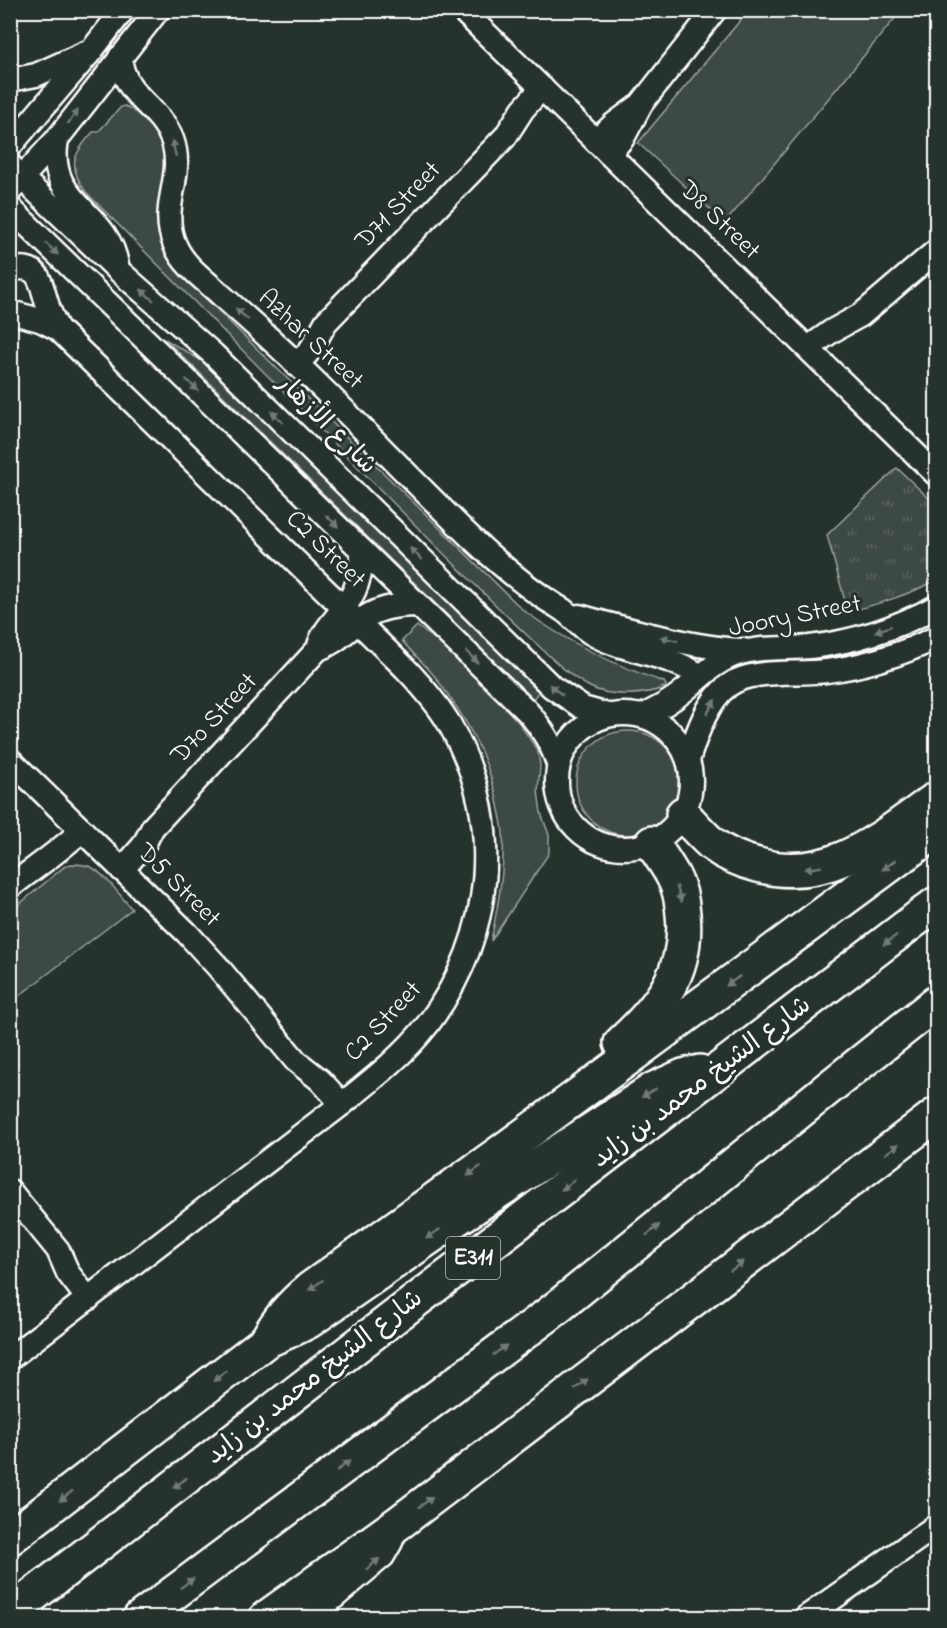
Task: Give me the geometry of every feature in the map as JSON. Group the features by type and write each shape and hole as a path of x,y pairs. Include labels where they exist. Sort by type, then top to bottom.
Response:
{"highway":[{"path":"683,814 713,845 729,854 765,867 803,869 822,867 857,853 936,799"},
{"path":"266,1341 282,1317 304,1294 501,1152 936,831"},
{"path":"501,1152 649,1016 664,996 675,975 683,943 682,902 675,879 652,843"},
{"name":"شارع الشيخ محمد بن زايد","path":"10,1613 936,904"},
{"path":"140,1617 549,1314 936,1003"},
{"path":"10,1538 266,1341 309,1321 453,1221 654,1089 683,1076 723,1067"},
{"path":"266,1617 400,1522 936,1115"},
{"path":"295,1617 362,1549"}],"street":[{"path":"10,146 123,10"},
{"path":"14,178 57,139 158,10"},
{"name":"D8 Street","path":"462,10 936,474"},
{"path":"603,147 614,124 641,104 715,10"},
{"path":"10,81 36,75 92,50"},
{"name":"Azhar Street","path":"120,57 124,76 130,87 157,115 172,138 177,166 169,208 169,222 176,247 191,268 291,359 472,539 525,585 564,610 590,633 606,641 677,663 700,676"},
{"name":"D71 Street","path":"291,359 297,342 326,322 505,137 524,109 548,93"},
{"path":"57,139 55,162 63,186 69,196 107,237 118,270"},
{"name":"شارع الأزهار","path":"14,178 208,348 552,687 584,708 608,716"},
{"name":"شارع الأزهار","path":"10,208 527,711 546,736 554,750 558,764"},
{"path":"815,355 831,331 861,315 936,251"},
{"name":"C2 Street","path":"10,270 25,268 38,276 58,329"},
{"name":"C2 Street","path":"10,312 40,320 58,329 429,694 449,724 465,756 477,790 484,825 485,860 483,896 475,931 463,965 447,996 426,1026 402,1052 375,1078 10,1358"},
{"name":"D70 Street","path":"116,864 143,846 153,827 318,649 334,642 351,615 353,596 362,566 362,551"},
{"name":"D70 Street","path":"351,615 372,613 402,605 418,605"},
{"name":"Joory Street","path":"642,716 673,699 722,660 747,650 808,647 856,638 936,607"},
{"name":"Azhar Street","path":"564,610 611,625 681,642 714,648 747,650"},
{"name":"Joory Street","path":"688,760 706,716 719,693 735,681 753,674 829,671 906,651 936,638"},
{"path":"808,647 810,673"},
{"name":"شارع الأزهار","path":"625,714 642,716 658,723 681,745 691,774 688,801 675,826 652,843 634,848 616,848 595,843 571,824 562,811 555,779 558,764 567,743 591,722 608,716 625,714"},
{"name":"D5 Street","path":"10,760 187,933 296,1061 320,1080 335,1109"},
{"path":"10,887 62,849 76,824"},
{"path":"10,1191 58,1250 83,1268 94,1294"},
{"path":"314,1617 383,1556 400,1522"},
{"path":"805,1617 936,1526"}],"green space":[{"path":"748,11 901,11 725,223 638,143"},
{"path":"125,106 149,125 166,149 173,262 189,282 523,610 574,642 609,660 664,682 665,687 637,694 607,692 590,687 558,664 427,537 86,192 76,175 77,154 93,132 98,132 121,107"},
{"path":"165,339 212,367 541,689 533,699"},
{"path":"897,468 936,505 936,580 904,595 848,612 827,535"},
{"path":"417,626 461,659 519,723 538,751 540,766 538,791 541,813 549,835 549,853 491,941 503,860 503,832 494,787 482,753 457,708 436,678 402,641"},
{"path":"628,731 648,735 665,746 676,763 680,783 676,803 665,820 648,831 628,835 608,831 591,820 580,803 576,783 580,763 591,746 608,735"},
{"path":"71,864 86,865 96,870 132,909 11,1002 11,911 64,867"}]}
